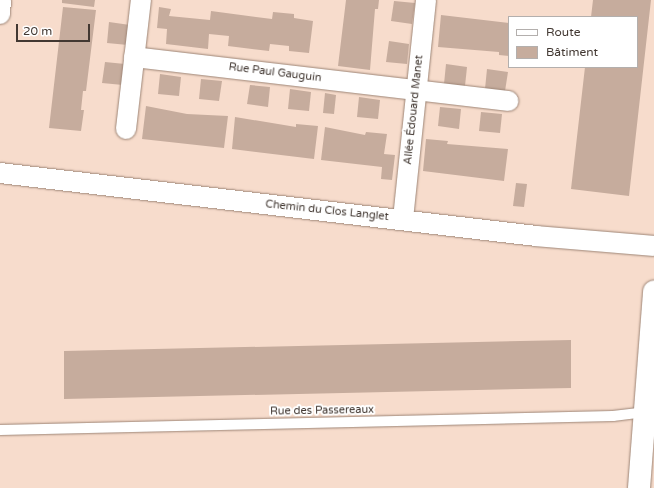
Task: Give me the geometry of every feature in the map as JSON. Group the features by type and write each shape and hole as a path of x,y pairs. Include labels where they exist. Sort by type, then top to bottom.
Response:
{"street":[{"path":"0,14 1,0"},
{"path":"126,129 141,0"},
{"name":"Allée Édouard Manet","path":"403,219 426,0"},
{"name":"Rue Paul Gauguin","path":"134,57 508,101"},
{"name":"Chemin du Clos Langlet","path":"0,173 403,219 536,236 654,246"},
{"path":"639,488 647,459 645,412 654,292"}],"lane":[{"name":"Rue des Passereaux","path":"0,430 613,416 645,412"}],"building":[{"path":"62,0 95,0 94,7 62,3"},
{"path":"346,0 379,0 378,9 375,9 370,70 338,66"},
{"path":"593,0 651,0 629,196 571,189 585,68 638,68 638,16 591,16"},
{"path":"394,1 415,3 412,24 391,21"},
{"path":"63,7 96,10 86,91 83,91 81,110 84,110 81,131 49,128"},
{"path":"159,7 171,9 169,16 210,20 211,11 272,19 273,12 294,14 294,18 313,21 309,53 289,51 289,46 270,44 269,51 228,46 229,36 209,34 208,49 166,44 167,29 157,28"},
{"path":"441,15 508,23 508,56 499,55 499,52 438,47"},
{"path":"109,22 130,25 128,45 107,43"},
{"path":"389,41 409,44 407,64 386,62"},
{"path":"105,62 125,64 123,85 102,83"},
{"path":"446,64 467,67 465,86 444,84"},
{"path":"487,69 508,72 505,91 485,89"},
{"path":"160,74 181,77 179,96 158,94"},
{"path":"201,79 222,81 219,101 199,99"},
{"path":"250,85 270,87 268,107 247,104"},
{"path":"290,89 311,92 309,111 288,109"},
{"path":"325,93 336,95 334,114 323,113"},
{"path":"359,97 380,100 378,119 357,117"},
{"path":"146,106 187,114 228,116 224,148 142,139"},
{"path":"440,107 461,109 459,129 438,126"},
{"path":"481,112 502,114 500,133 479,131"},
{"path":"235,117 296,127 296,124 318,126 314,159 232,149"},
{"path":"325,127 365,135 366,132 387,134 384,154 395,155 392,180 381,179 382,167 321,160"},
{"path":"426,139 448,141 447,144 508,149 504,181 423,171"},
{"path":"516,183 527,184 524,207 513,206"},
{"path":"571,340 571,388 64,399 64,351"}]}
